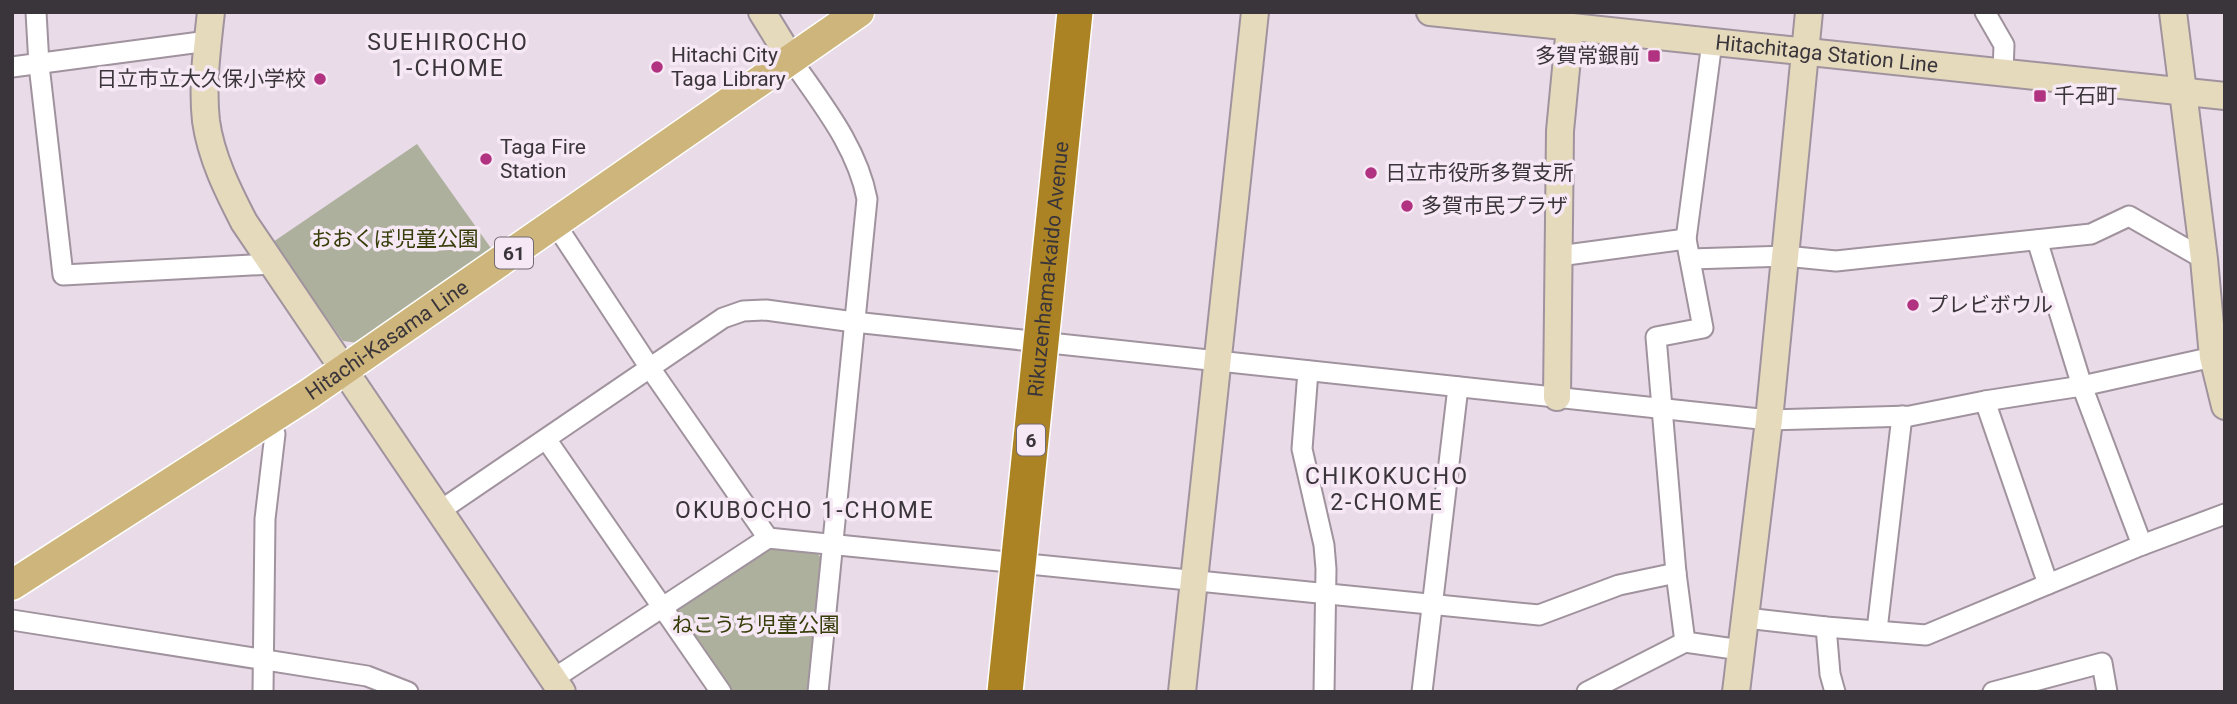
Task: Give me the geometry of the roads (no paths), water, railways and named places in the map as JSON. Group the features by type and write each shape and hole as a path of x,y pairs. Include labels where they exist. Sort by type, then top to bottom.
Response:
{"highway":[{"name":"Rikuzenhama-kaido Avenue","path":"1004,692 1075,12"}],"main road":[{"name":"Hitachi-Kasama Line","path":"12,585 345,369 859,12"}],"street":[{"path":"36,12 39,65 63,275 272,264"},
{"path":"211,12 204,84 206,122 227,189 244,222 558,685 662,607 768,538 1539,615 1619,585 1676,573"},
{"path":"762,12 853,153 863,178 867,199 818,692"},
{"path":"1182,692 1255,12"},
{"name":"Hitachitaga Station Line","path":"1430,12 1580,23 1712,42 2225,96"},
{"path":"1737,692 1769,420 1808,12"},
{"path":"1985,12 2004,45 2003,72"},
{"path":"2173,12 2204,259 2218,322 2213,358 2225,406"},
{"path":"1557,397 1560,131 1580,23"},
{"path":"12,67 208,41"},
{"path":"1685,642 1676,573 1657,337 1703,328 1686,239 1712,42"},
{"path":"1690,259 1786,256 1836,261 2091,234 2129,216 2204,259"},
{"path":"556,225 650,368 768,538"},
{"path":"1559,256 1686,239"},
{"path":"2037,240 2082,386 2142,545"},
{"path":"441,510 723,318 743,312 766,310 854,322 1769,420 1902,416 2082,386 2213,358"},
{"path":"1308,371 1302,449 1324,545 1324,692"},
{"path":"1422,692 1458,387"},
{"path":"1985,401 2048,584"},
{"path":"1877,630 1902,416"},
{"path":"264,692 265,519 275,434 268,421"},
{"path":"545,439 721,692"},
{"path":"1746,618 1926,635 2142,545 2225,514"},
{"path":"12,620 367,676 408,692"},
{"path":"1826,627 1830,674 1835,692"},
{"path":"1587,692 1685,642 1741,650"},
{"path":"1993,692 2102,663 2107,692"}],"place":[{"name":"多賀常銀前","path":"1654,56"},
{"name":"Hitachi City Taga Library","path":"657,67"},
{"name":"日立市立大久保小学校","path":"320,79"},
{"name":"千石町","path":"2040,96"},
{"name":"Taga Fire Station","path":"486,159"},
{"name":"日立市役所多賀支所","path":"1371,173"},
{"name":"多賀市民プラザ","path":"1407,206"},
{"name":"プレビボウル","path":"1913,305"}],"district":[{"name":"SUEHIROCHO 1-CHOME","path":"448,55"},
{"name":"CHIKOKUCHO 2-CHOME","path":"1387,489"},
{"name":"OKUBOCHO 1-CHOME","path":"805,510"}],"park label":[{"name":"おおくぼ児童公園","path":"395,239"},
{"name":"ねこうち児童公園","path":"756,625"}]}
